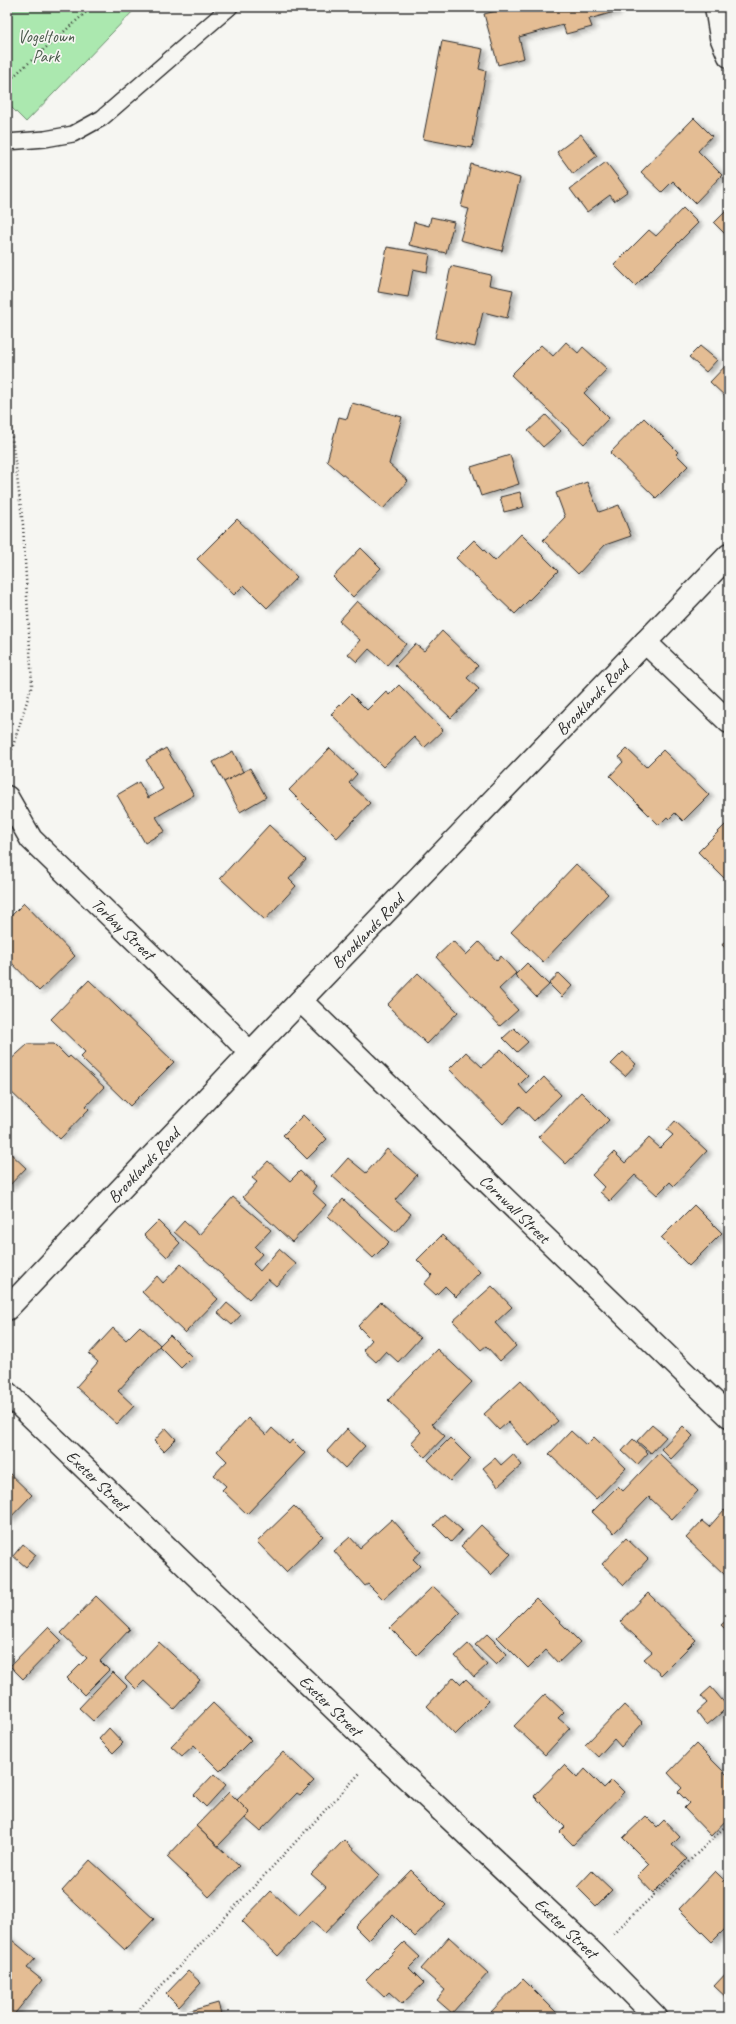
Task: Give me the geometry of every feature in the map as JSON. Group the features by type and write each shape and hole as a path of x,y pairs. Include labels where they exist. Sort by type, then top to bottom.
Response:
{"street":[{"path":"716,7 721,37 729,56"},
{"name":"Brooklands Road","path":"7,1309 250,1053 729,555"},
{"path":"645,642 729,722"},
{"name":"Torbay Street","path":"7,797 31,839 250,1053"},
{"name":"Cornwall Street","path":"301,1001 729,1416"},
{"name":"Exeter Street","path":"7,1393 380,1752 593,1954 656,2017"}],"lane":[{"path":"7,142 45,139 73,134 102,118 230,7"}],"path":[{"path":"7,82 92,7"},
{"path":"7,74 11,78"},
{"path":"7,397 23,525 32,685 7,765"},
{"path":"132,2017 380,1752"},
{"path":"593,1954 729,1823"}],"green space":[{"name":"Vogeltown Park","path":"7,7 137,7 26,122 7,103"}],"building":[{"path":"495,7 617,7 618,11 589,19 592,27 566,34 563,25 519,37 524,58 498,65 484,14 496,11"},
{"path":"442,41 483,49 479,69 486,71 472,148 423,139"},
{"path":"694,118 712,136 698,151 722,175 695,203 673,181 662,192 641,172"},
{"path":"581,134 597,156 573,174 557,152"},
{"path":"606,162 628,191 614,201 610,195 587,212 570,189"},
{"path":"471,164 520,178 502,251 460,240 469,209 461,207"},
{"path":"683,208 698,223 635,286 614,265 649,230 656,236"},
{"path":"729,208 729,238 714,223"},
{"path":"431,217 454,222 446,253 409,245 414,222 429,226"},
{"path":"387,247 430,254 427,272 413,269 408,297 378,292"},
{"path":"451,266 491,275 489,285 513,290 507,318 483,312 475,347 435,338"},
{"path":"566,342 578,353 583,347 607,369 584,393 609,418 584,444 511,375 541,345 553,356"},
{"path":"700,346 717,360 706,372 689,357"},
{"path":"729,362 729,400 710,382"},
{"path":"352,403 402,417 389,464 408,481 383,509 327,461 339,417 347,419"},
{"path":"546,415 561,431 543,447 528,431"},
{"path":"644,418 678,452 676,454 688,466 656,498 610,453"},
{"path":"510,455 519,484 481,496 471,467"},
{"path":"587,482 599,512 619,505 631,536 605,545 578,574 543,540 565,517 556,493"},
{"path":"520,492 524,507 504,512 500,497"},
{"path":"237,519 297,577 267,608 244,585 234,595 197,559"},
{"path":"521,534 558,571 515,614 456,558 474,540 495,561"},
{"path":"361,548 381,568 353,597 333,577"},
{"path":"357,601 406,644 387,665 369,649 357,662 348,654 360,640 339,621"},
{"path":"442,631 478,666 467,678 479,689 451,718 395,665 415,644 424,651"},
{"path":"399,685 443,730 424,748 414,737 383,767 331,714 351,694 367,710 386,691 389,695"},
{"path":"166,748 194,795 156,817 165,831 145,843 117,795 139,782 148,798 163,789 146,760"},
{"path":"330,748 357,774 349,783 370,803 337,838 289,790"},
{"path":"627,749 646,767 663,750 709,795 683,821 675,813 669,819 667,817 659,825 610,776 623,762 619,757"},
{"path":"233,751 243,772 224,782 213,762"},
{"path":"250,768 266,797 240,812 224,782"},
{"path":"729,821 729,883 698,852"},
{"path":"269,825 306,860 289,879 296,886 265,920 220,878"},
{"path":"576,864 608,894 543,962 511,932"},
{"path":"24,903 75,956 39,991 7,958 7,916 9,918"},
{"path":"729,936 729,951 722,945"},
{"path":"453,941 466,955 479,942 497,961 501,956 516,973 499,989 518,1010 500,1026 436,957"},
{"path":"527,963 549,985 536,997 515,975"},
{"path":"418,973 458,1012 427,1044 387,1005"},
{"path":"559,973 572,986 562,997 549,984"},
{"path":"89,980 174,1062 130,1106 80,1057 85,1052 51,1019"},
{"path":"514,1028 528,1042 517,1052 503,1038"},
{"path":"28,1044 54,1044 68,1058 70,1056 104,1087 86,1106 89,1109 60,1139 7,1088 7,1063"},
{"path":"501,1049 528,1076 519,1085 527,1094 544,1077 561,1095 534,1121 520,1106 503,1124 449,1069 466,1052 482,1067"},
{"path":"623,1052 636,1064 625,1076 611,1064"},
{"path":"581,1092 609,1120 566,1164 538,1137"},
{"path":"303,1115 327,1139 307,1159 283,1135"},
{"path":"675,1121 707,1151 674,1186 670,1182 657,1195 635,1175 610,1201 600,1192 604,1187 592,1175 614,1152 625,1163 649,1138 660,1148 673,1135 667,1130"},
{"path":"387,1149 417,1175 395,1200 411,1214 396,1232 332,1176 348,1158 366,1173"},
{"path":"7,1150 26,1168 7,1188"},
{"path":"268,1161 290,1181 300,1171 316,1186 312,1192 326,1205 292,1242 243,1197 257,1182 252,1178"},
{"path":"233,1197 271,1230 255,1247 262,1254 253,1264 260,1271 279,1249 296,1264 276,1286 268,1279 249,1299 174,1232 184,1221 199,1235"},
{"path":"343,1199 389,1242 373,1258 328,1216"},
{"path":"694,1205 722,1233 689,1266 661,1238"},
{"path":"158,1221 180,1243 167,1257 144,1235"},
{"path":"442,1235 480,1272 456,1297 445,1286 436,1295 424,1284 432,1275 417,1260"},
{"path":"181,1264 218,1299 185,1333 142,1292 157,1276 163,1283"},
{"path":"492,1286 512,1307 495,1323 516,1346 500,1361 486,1346 481,1350 453,1321"},
{"path":"381,1302 420,1338 398,1362 386,1351 376,1362 363,1350 372,1340 358,1326"},
{"path":"227,1303 241,1315 232,1325 218,1313"},
{"path":"140,1326 160,1345 118,1391 134,1406 117,1424 76,1387 98,1362 89,1354 113,1328 126,1340"},
{"path":"170,1335 192,1357 181,1368 159,1346"},
{"path":"437,1349 472,1382 432,1424 445,1436 425,1457 411,1443 421,1432 388,1400"},
{"path":"521,1380 558,1421 529,1446 508,1422 499,1430 484,1414"},
{"path":"248,1418 266,1435 272,1428 289,1444 292,1440 305,1453 247,1514 222,1490 226,1486 214,1475 227,1461 217,1451"},
{"path":"652,1425 666,1437 651,1453 637,1441"},
{"path":"683,1426 693,1436 671,1459 661,1449"},
{"path":"166,1428 176,1439 164,1451 154,1441"},
{"path":"347,1429 365,1446 345,1468 327,1451"},
{"path":"571,1431 586,1445 594,1437 626,1468 596,1499 549,1454"},
{"path":"450,1438 471,1459 450,1481 428,1460"},
{"path":"633,1439 648,1453 637,1465 622,1451"},
{"path":"659,1453 698,1491 672,1519 649,1497 614,1533 592,1512 618,1486 623,1491"},
{"path":"513,1454 522,1465 498,1486 483,1468 495,1458 501,1465"},
{"path":"7,1471 32,1495 7,1521"},
{"path":"294,1506 323,1536 286,1572 257,1542"},
{"path":"724,1510 729,1514 729,1570 725,1575 686,1538 702,1521 709,1527"},
{"path":"444,1514 462,1530 451,1542 434,1525"},
{"path":"392,1519 421,1552 413,1559 420,1566 383,1599 368,1584 365,1586 334,1551 350,1537 360,1548"},
{"path":"481,1525 511,1554 491,1575 461,1546"},
{"path":"626,1538 648,1559 624,1585 602,1564"},
{"path":"23,1544 36,1555 26,1567 13,1556"},
{"path":"433,1586 460,1612 417,1655 390,1628"},
{"path":"648,1593 696,1640 661,1675 644,1659 652,1652 620,1622"},
{"path":"96,1596 130,1629 100,1661 109,1670 84,1695 67,1678 87,1658 61,1633"},
{"path":"536,1598 580,1642 558,1663 546,1650 528,1668 497,1637"},
{"path":"729,1618 729,1633 721,1625"},
{"path":"48,1627 61,1640 23,1679 10,1666"},
{"path":"487,1634 507,1654 496,1665 475,1645"},
{"path":"159,1642 200,1680 174,1709 144,1681 136,1689 125,1678"},
{"path":"468,1644 487,1665 474,1677 455,1656"},
{"path":"113,1672 127,1686 93,1721 79,1708"},
{"path":"454,1677 461,1684 466,1679 489,1701 455,1735 427,1706"},
{"path":"711,1687 728,1707 707,1725 697,1712 707,1703 701,1696"},
{"path":"545,1694 564,1712 558,1718 570,1728 545,1755 514,1726"},
{"path":"213,1703 251,1740 220,1771 194,1745 182,1756 171,1746"},
{"path":"624,1705 643,1723 621,1747 614,1739 598,1757 585,1745"},
{"path":"109,1728 123,1743 113,1753 99,1739"},
{"path":"696,1744 729,1777 729,1817 711,1836 684,1808 689,1803 678,1792 682,1788 668,1773"},
{"path":"283,1752 314,1781 300,1795 297,1793 260,1831 245,1818 250,1813 237,1800"},
{"path":"564,1765 577,1778 585,1769 604,1788 612,1780 624,1792 573,1845 560,1832 565,1827 534,1796"},
{"path":"214,1774 226,1785 206,1807 194,1795"},
{"path":"229,1792 250,1813 218,1846 196,1826"},
{"path":"646,1816 657,1827 664,1820 680,1837 672,1845 687,1859 653,1893 637,1876 649,1864 623,1838"},
{"path":"196,1826 239,1866 209,1897 167,1857"},
{"path":"344,1840 380,1875 325,1933 311,1921 278,1956 242,1921 271,1891 298,1916 326,1887 311,1874"},
{"path":"90,1860 154,1919 125,1950 62,1891"},
{"path":"411,1870 446,1905 415,1937 393,1915 368,1940 355,1927"},
{"path":"592,1871 612,1890 596,1906 577,1887"},
{"path":"715,1871 729,1885 729,1925 712,1942 679,1909"},
{"path":"7,1936 35,1959 27,1968 42,1980 12,2017 7,2015"},
{"path":"449,1937 488,1973 452,2013 437,2000 445,1990 421,1969"},
{"path":"404,1942 420,1957 409,1968 424,1983 402,2004 389,1992 384,1997 366,1980"},
{"path":"729,1970 729,2000 714,1986"},
{"path":"188,1971 201,1983 179,2007 166,1994"},
{"path":"523,1979 561,2017 486,2017"},
{"path":"218,2003 222,2017 184,2017 183,2013"}]}
